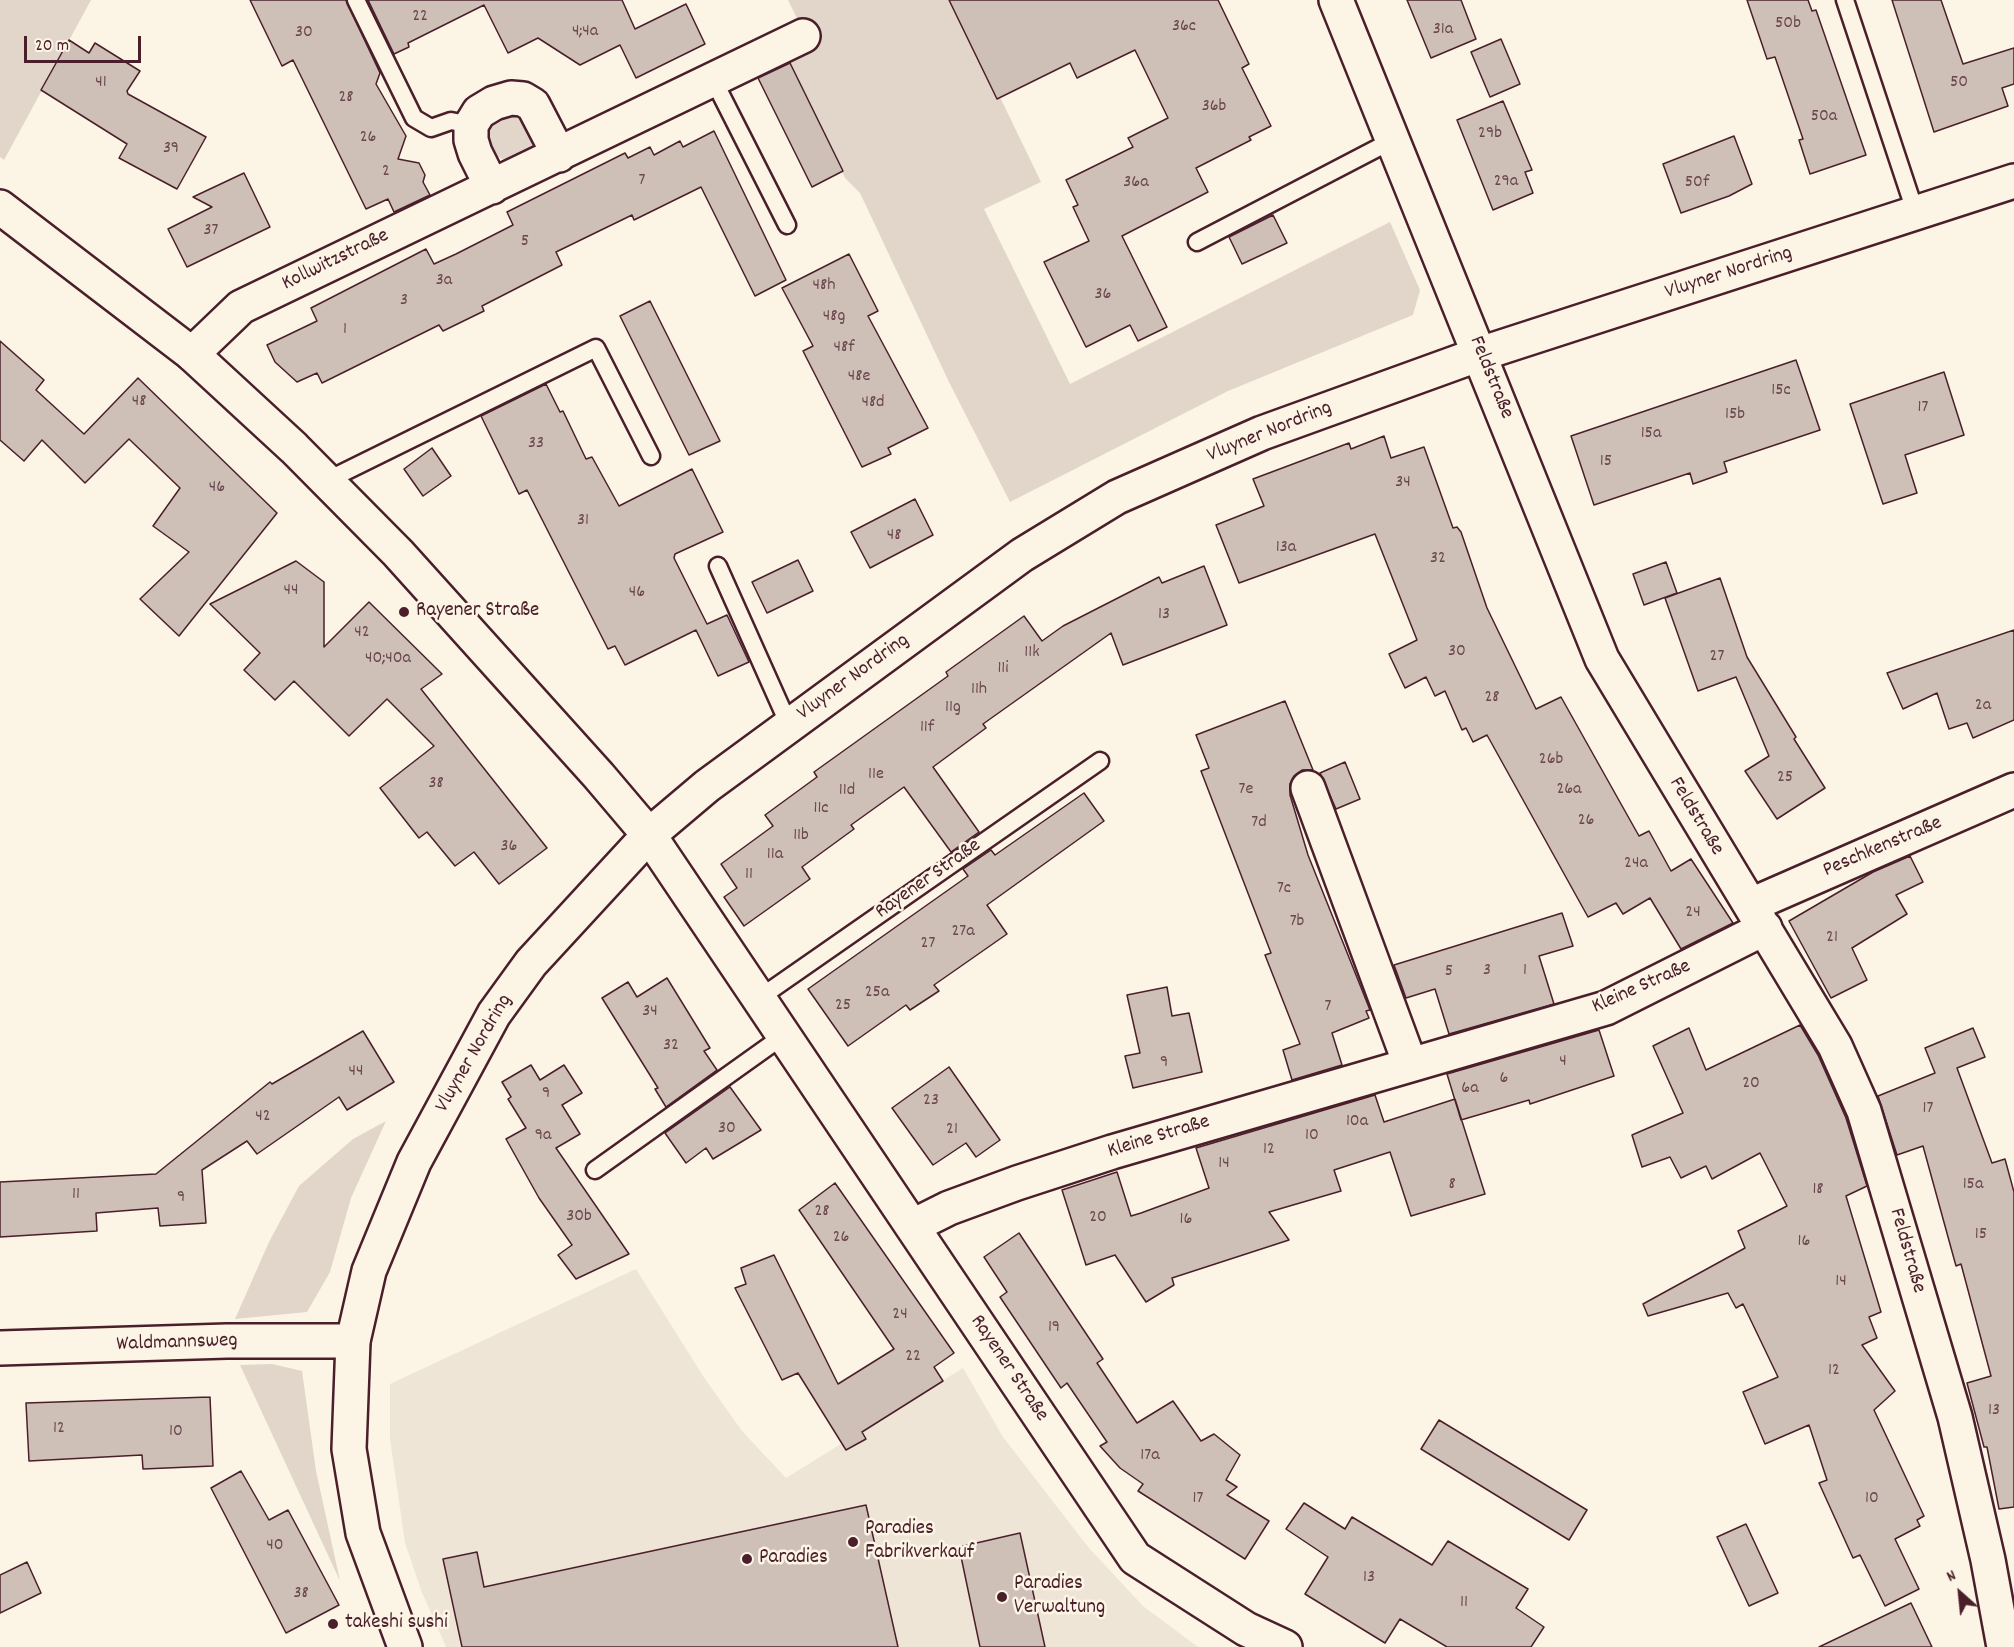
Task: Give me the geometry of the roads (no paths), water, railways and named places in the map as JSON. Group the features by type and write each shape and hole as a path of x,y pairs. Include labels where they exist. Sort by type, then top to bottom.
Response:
{"street":[{"name":"Feldstraße","path":"1336,0 1602,659 1835,1046 1864,1111 1955,1417 1988,1560 2004,1647"},
{"name":"Kollwitzstraße","path":"192,354 241,307 803,36"},
{"path":"492,187 475,153 471,140 471,124 479,112 494,102 511,98 523,99 533,105 559,154"},
{"name":"Vluyner Nordring","path":"405,1647 361,1522 349,1449 353,1341 369,1271 414,1162 494,1014 531,963 649,835 707,786 1022,555 1117,496 1262,433 1480,354 2014,181"},
{"name":"Rayener Straße","path":"0,207 192,354 326,481 398,553 599,776 649,835 1135,1558 1246,1629 1285,1647"},
{"path":"1308,788 1410,1064"},
{"name":"Peschkenstraße","path":"1758,916 2014,790"},
{"name":"Kleine Straße","path":"913,1226 949,1208 1028,1179 1410,1064 1606,1008 1758,916"},
{"name":"Waldmannsweg","path":"0,1348 227,1341 353,1341"}],"lane":[{"path":"356,0 414,118 431,128 451,121 471,124"},
{"path":"1845,0 1916,213"},
{"path":"713,79 788,225"},
{"path":"1197,242 1393,140"},
{"path":"326,481 596,348 651,456"},
{"path":"718,566 789,725"},
{"name":"Rayener Straße","path":"758,999 1100,761"},
{"path":"595,1170 783,1036"}],"place":[{"name":"Rayener Straße","path":"404,612"},
{"name":"Paradies Fabrikverkauf","path":"853,1542"},
{"name":"Paradies","path":"747,1559"},
{"name":"Paradies Verwaltung","path":"1002,1597"},
{"name":"takeshi sushi","path":"333,1624"}]}
